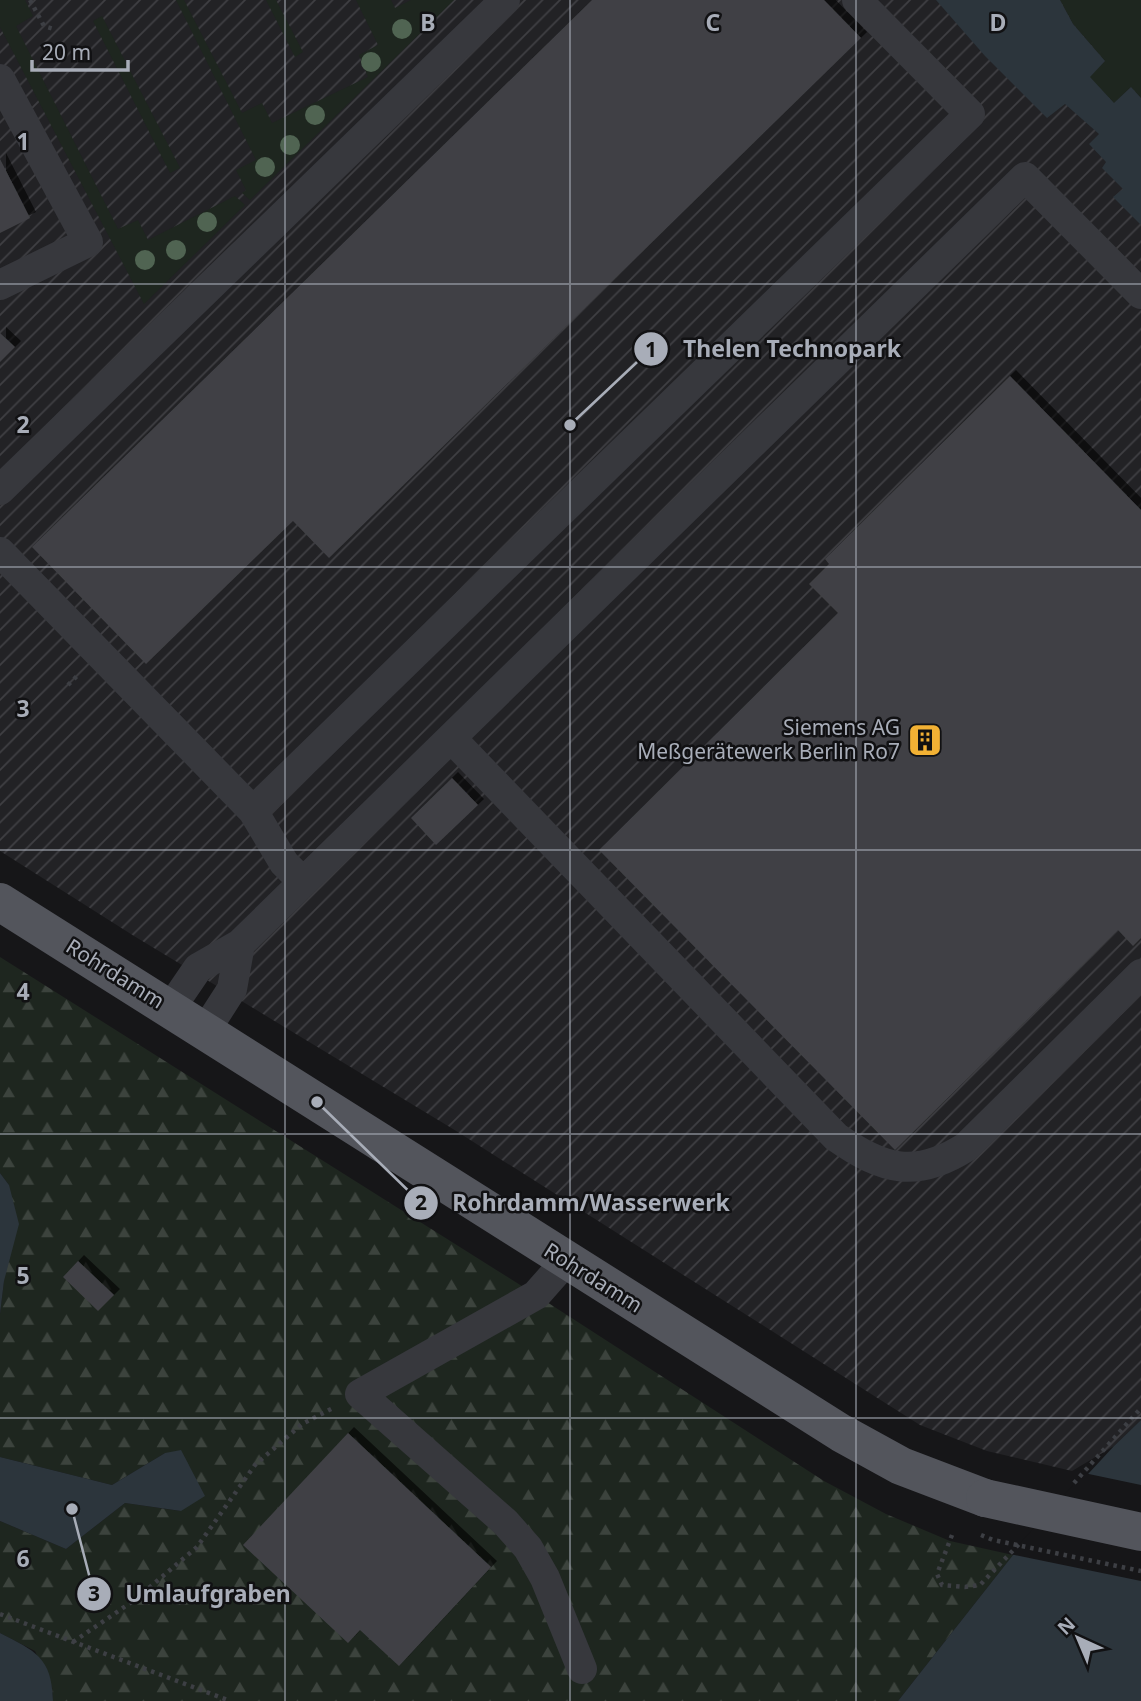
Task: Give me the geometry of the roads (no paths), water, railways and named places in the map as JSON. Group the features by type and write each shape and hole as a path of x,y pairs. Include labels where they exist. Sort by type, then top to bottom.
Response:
{"main road":[{"name":"Rohrdamm","path":"0,902 566,1261 841,1433 901,1465 978,1515 1141,1532"}],"lane":[{"path":"0,490 505,0"},
{"path":"253,811 970,114 857,0"},
{"path":"0,79 88,242 0,285"},
{"path":"170,1009 198,968 240,944 1026,177 1141,294"},
{"path":"0,552 253,811 284,863 303,882"},
{"path":"451,738 836,1137 862,1156 894,1166 921,1166 946,1160 966,1147 1141,974"},
{"path":"205,1031 232,989 240,944"},
{"path":"566,1261 536,1295 360,1394 505,1522 528,1549 545,1578 582,1670"}],"place":[{"name":"Thelen Technopark","path":"570,425"},
{"name":"Siemens AG Meßgerätewerk Berlin Ro7","path":"925,740"},
{"name":"Rohrdamm/Wasserwerk","path":"317,1102"},
{"name":"Umlaufgraben","path":"72,1509"}]}
